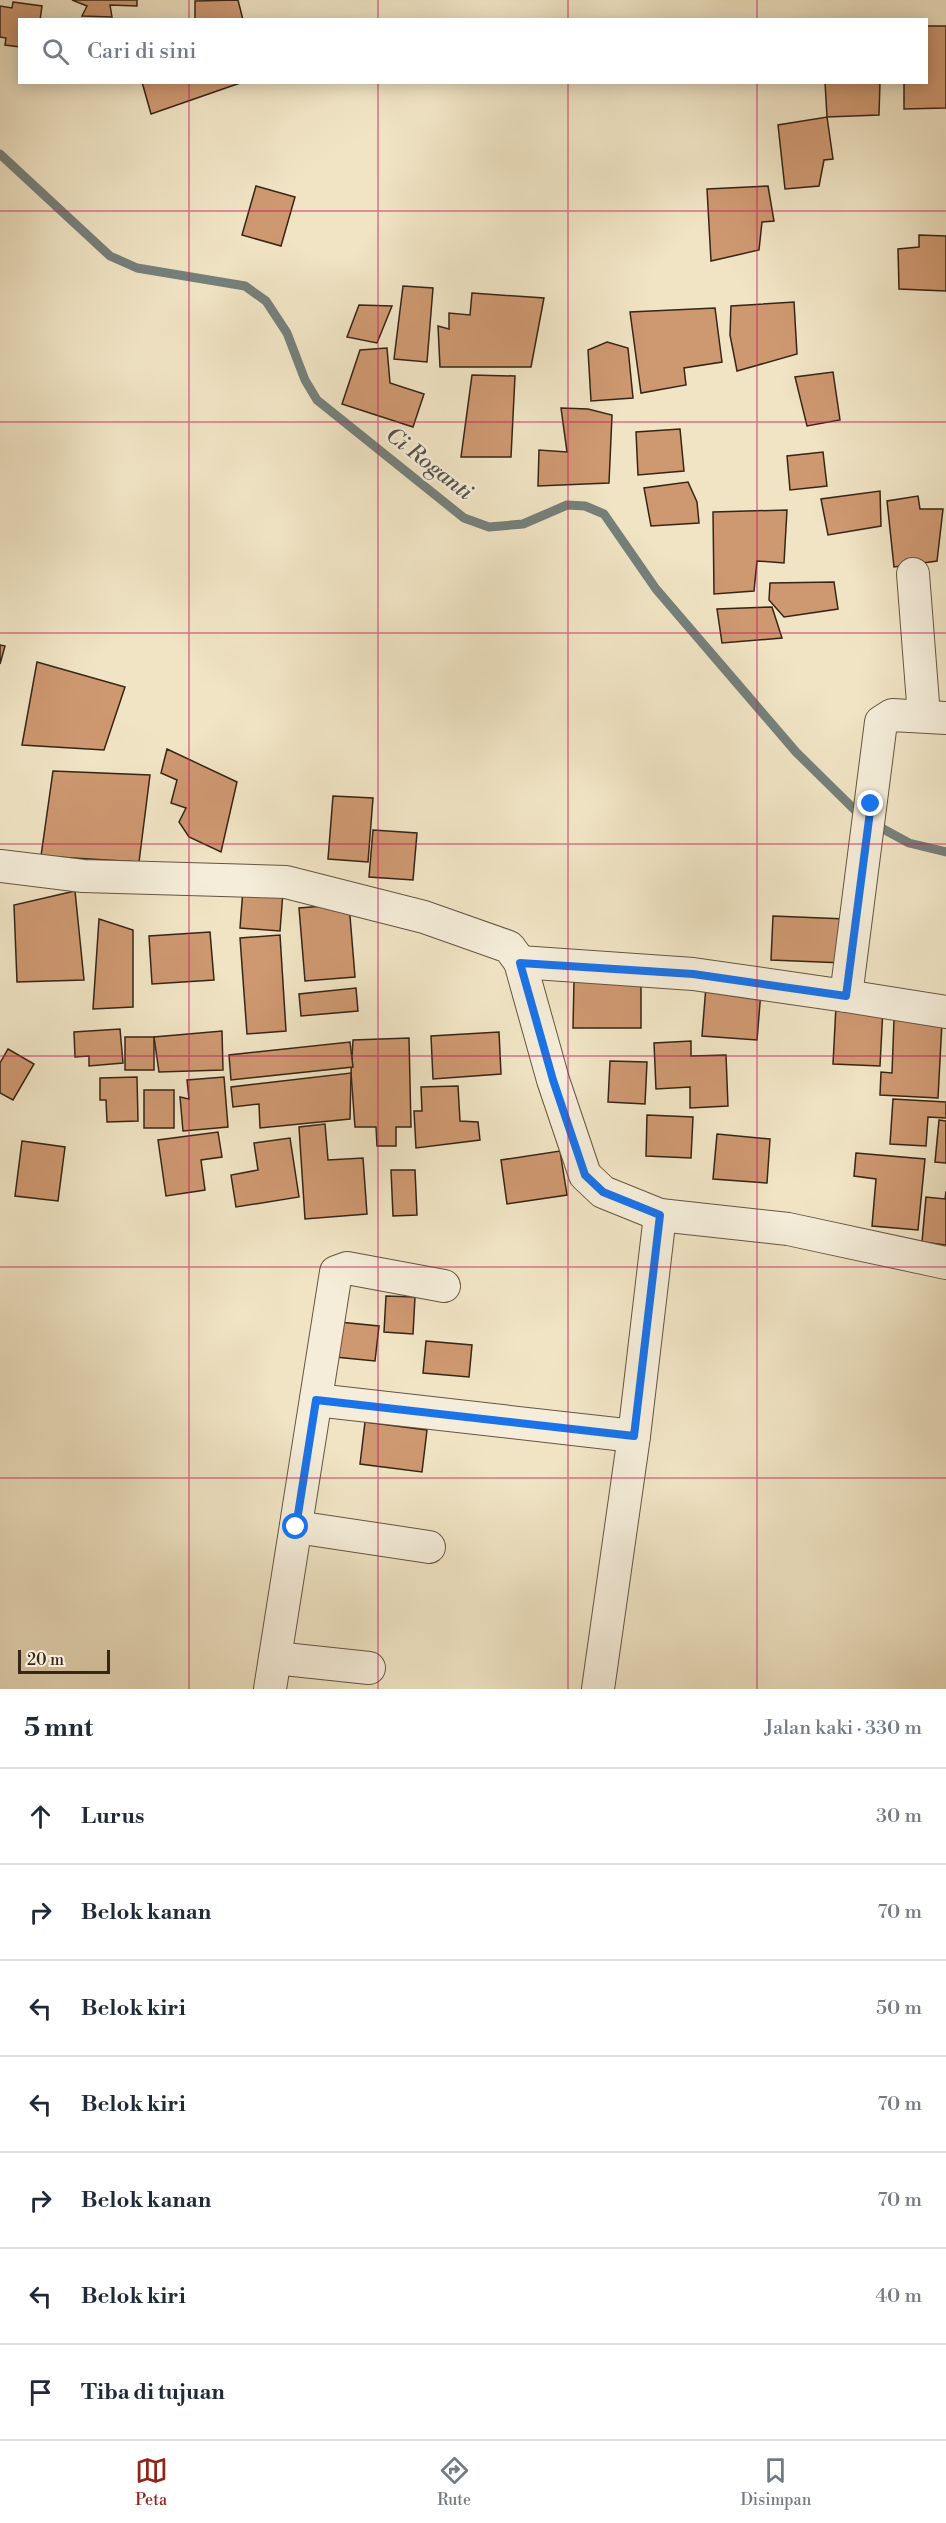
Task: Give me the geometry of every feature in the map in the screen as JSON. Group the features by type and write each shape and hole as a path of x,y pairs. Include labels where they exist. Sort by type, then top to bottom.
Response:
{"street":[{"path":"846,996 881,722 892,715 935,717 913,574"},
{"path":"0,866 83,876 286,882 424,917 509,947 520,963 553,1080 585,1175 603,1192 660,1215 788,1229 946,1263"},
{"path":"520,963 693,974 946,1012"},
{"path":"598,1689 634,1436 660,1215"},
{"path":"270,1689 336,1272 347,1268 444,1286"},
{"path":"316,1400 634,1436"},
{"path":"296,1527 429,1547"},
{"path":"275,1658 369,1668"}],"building":[{"path":"72,0 137,0 137,6 110,5 112,17 82,16 87,6"},
{"path":"238,0 242,18 195,18 195,1"},
{"path":"13,2 42,6 40,18 18,18 18,47 5,45 6,38 0,37 0,6 12,8"},
{"path":"928,26 946,26 946,108 904,109 904,84 928,84"},
{"path":"143,84 237,84 151,114"},
{"path":"825,84 880,84 879,115 827,117"},
{"path":"827,117 833,159 824,160 819,186 785,189 778,125"},
{"path":"256,186 295,197 281,246 242,235"},
{"path":"768,186 774,221 762,222 759,250 711,261 707,189"},
{"path":"919,235 946,236 946,291 899,289 898,249 919,247"},
{"path":"403,286 433,288 427,362 394,359"},
{"path":"472,293 544,298 531,367 440,367 438,326 449,329 449,313 470,315"},
{"path":"794,302 797,354 737,371 730,335 731,306"},
{"path":"359,305 392,306 377,343 347,337"},
{"path":"715,308 722,362 684,368 686,385 641,393 630,312"},
{"path":"607,342 628,348 633,398 591,401 588,350"},
{"path":"387,348 390,383 424,394 413,427 342,404 360,350"},
{"path":"833,372 840,420 807,426 795,377"},
{"path":"472,375 515,376 511,457 461,457"},
{"path":"561,408 588,409 612,415 609,483 538,486 539,450 567,452"},
{"path":"680,429 684,471 638,475 636,432"},
{"path":"823,452 827,486 790,490 787,456"},
{"path":"688,482 697,502 699,523 651,526 644,488"},
{"path":"880,491 881,526 828,535 821,499"},
{"path":"918,496 920,509 943,509 937,561 894,567 887,501"},
{"path":"787,510 784,563 757,561 754,591 714,594 713,512"},
{"path":"834,582 838,609 784,617 769,600 770,583"},
{"path":"772,607 782,638 722,643 717,609"},
{"path":"0,645 5,646 0,664"},
{"path":"37,662 125,687 104,750 22,745"},
{"path":"167,749 237,782 221,852 189,837 179,822 186,808 171,803 177,780 161,773"},
{"path":"53,771 150,775 139,862 41,856"},
{"path":"333,796 373,798 368,862 328,859"},
{"path":"373,830 417,833 413,880 369,877"},
{"path":"243,889 283,892 280,931 240,928"},
{"path":"75,891 84,980 17,982 14,905"},
{"path":"349,904 355,977 305,981 299,908"},
{"path":"773,916 846,919 844,963 771,960"},
{"path":"99,919 133,930 133,1007 93,1009"},
{"path":"210,932 214,980 152,984 149,936"},
{"path":"280,935 286,1031 247,1034 240,938"},
{"path":"574,980 641,980 641,1028 573,1028"},
{"path":"706,986 761,991 757,1040 702,1036"},
{"path":"356,988 358,1011 301,1016 299,994"},
{"path":"836,1006 883,1008 880,1066 833,1064"},
{"path":"894,1020 942,1022 938,1098 880,1095 881,1072 892,1073"},
{"path":"120,1029 123,1063 89,1066 89,1056 75,1057 74,1032"},
{"path":"222,1031 223,1070 159,1072 154,1037"},
{"path":"499,1032 501,1074 433,1079 431,1036"},
{"path":"125,1037 154,1037 154,1070 125,1070"},
{"path":"409,1038 411,1127 396,1127 396,1146 377,1146 376,1127 355,1127 351,1073 353,1040"},
{"path":"691,1041 691,1056 726,1055 728,1106 690,1108 690,1087 656,1089 654,1043"},
{"path":"350,1042 353,1067 231,1080 229,1055"},
{"path":"8,1049 34,1064 13,1100 0,1093 0,1063"},
{"path":"610,1061 647,1062 645,1104 608,1102"},
{"path":"351,1073 350,1119 260,1128 259,1104 233,1107 231,1087"},
{"path":"137,1077 138,1121 107,1122 106,1100 100,1100 100,1078"},
{"path":"224,1077 228,1127 183,1131 180,1097 189,1099 187,1080"},
{"path":"458,1086 460,1121 478,1122 480,1140 416,1148 414,1111 422,1111 421,1087"},
{"path":"144,1090 174,1090 174,1128 144,1128"},
{"path":"893,1099 946,1102 946,1118 928,1117 926,1146 890,1144"},
{"path":"647,1115 693,1117 691,1158 646,1156"},
{"path":"939,1120 946,1121 946,1163 935,1162"},
{"path":"325,1124 328,1160 363,1158 367,1214 305,1219 299,1127"},
{"path":"218,1132 222,1157 201,1160 205,1190 166,1196 158,1140"},
{"path":"717,1134 770,1139 767,1183 713,1179"},
{"path":"290,1138 299,1197 236,1207 231,1175 258,1170 254,1143"},
{"path":"22,1141 65,1147 58,1201 15,1196"},
{"path":"560,1151 567,1195 507,1204 501,1160"},
{"path":"856,1153 925,1159 918,1230 872,1226 876,1179 854,1176"},
{"path":"391,1170 415,1170 417,1215 393,1216"},
{"path":"946,1191 946,1245 922,1242 926,1197 945,1199"},
{"path":"386,1296 415,1297 413,1334 384,1332"},
{"path":"339,1322 379,1326 375,1361 335,1357"},
{"path":"426,1341 472,1345 469,1377 423,1373"},
{"path":"365,1422 427,1430 422,1472 360,1464"}],"waterway":[{"name":"Ci Roganti","path":"0,154 110,256 137,268 245,286 266,301 287,333 305,380 317,400 464,518 489,527 523,524 567,505 585,506 604,514 656,589 796,752 862,817"},
{"name":"Ci Roganti","path":"874,824 909,843 946,852"}],"route":[{"path":"296,1527 316,1400 634,1436 660,1215 603,1192 585,1175 553,1080 520,963 693,974 846,996 871,804"}]}
